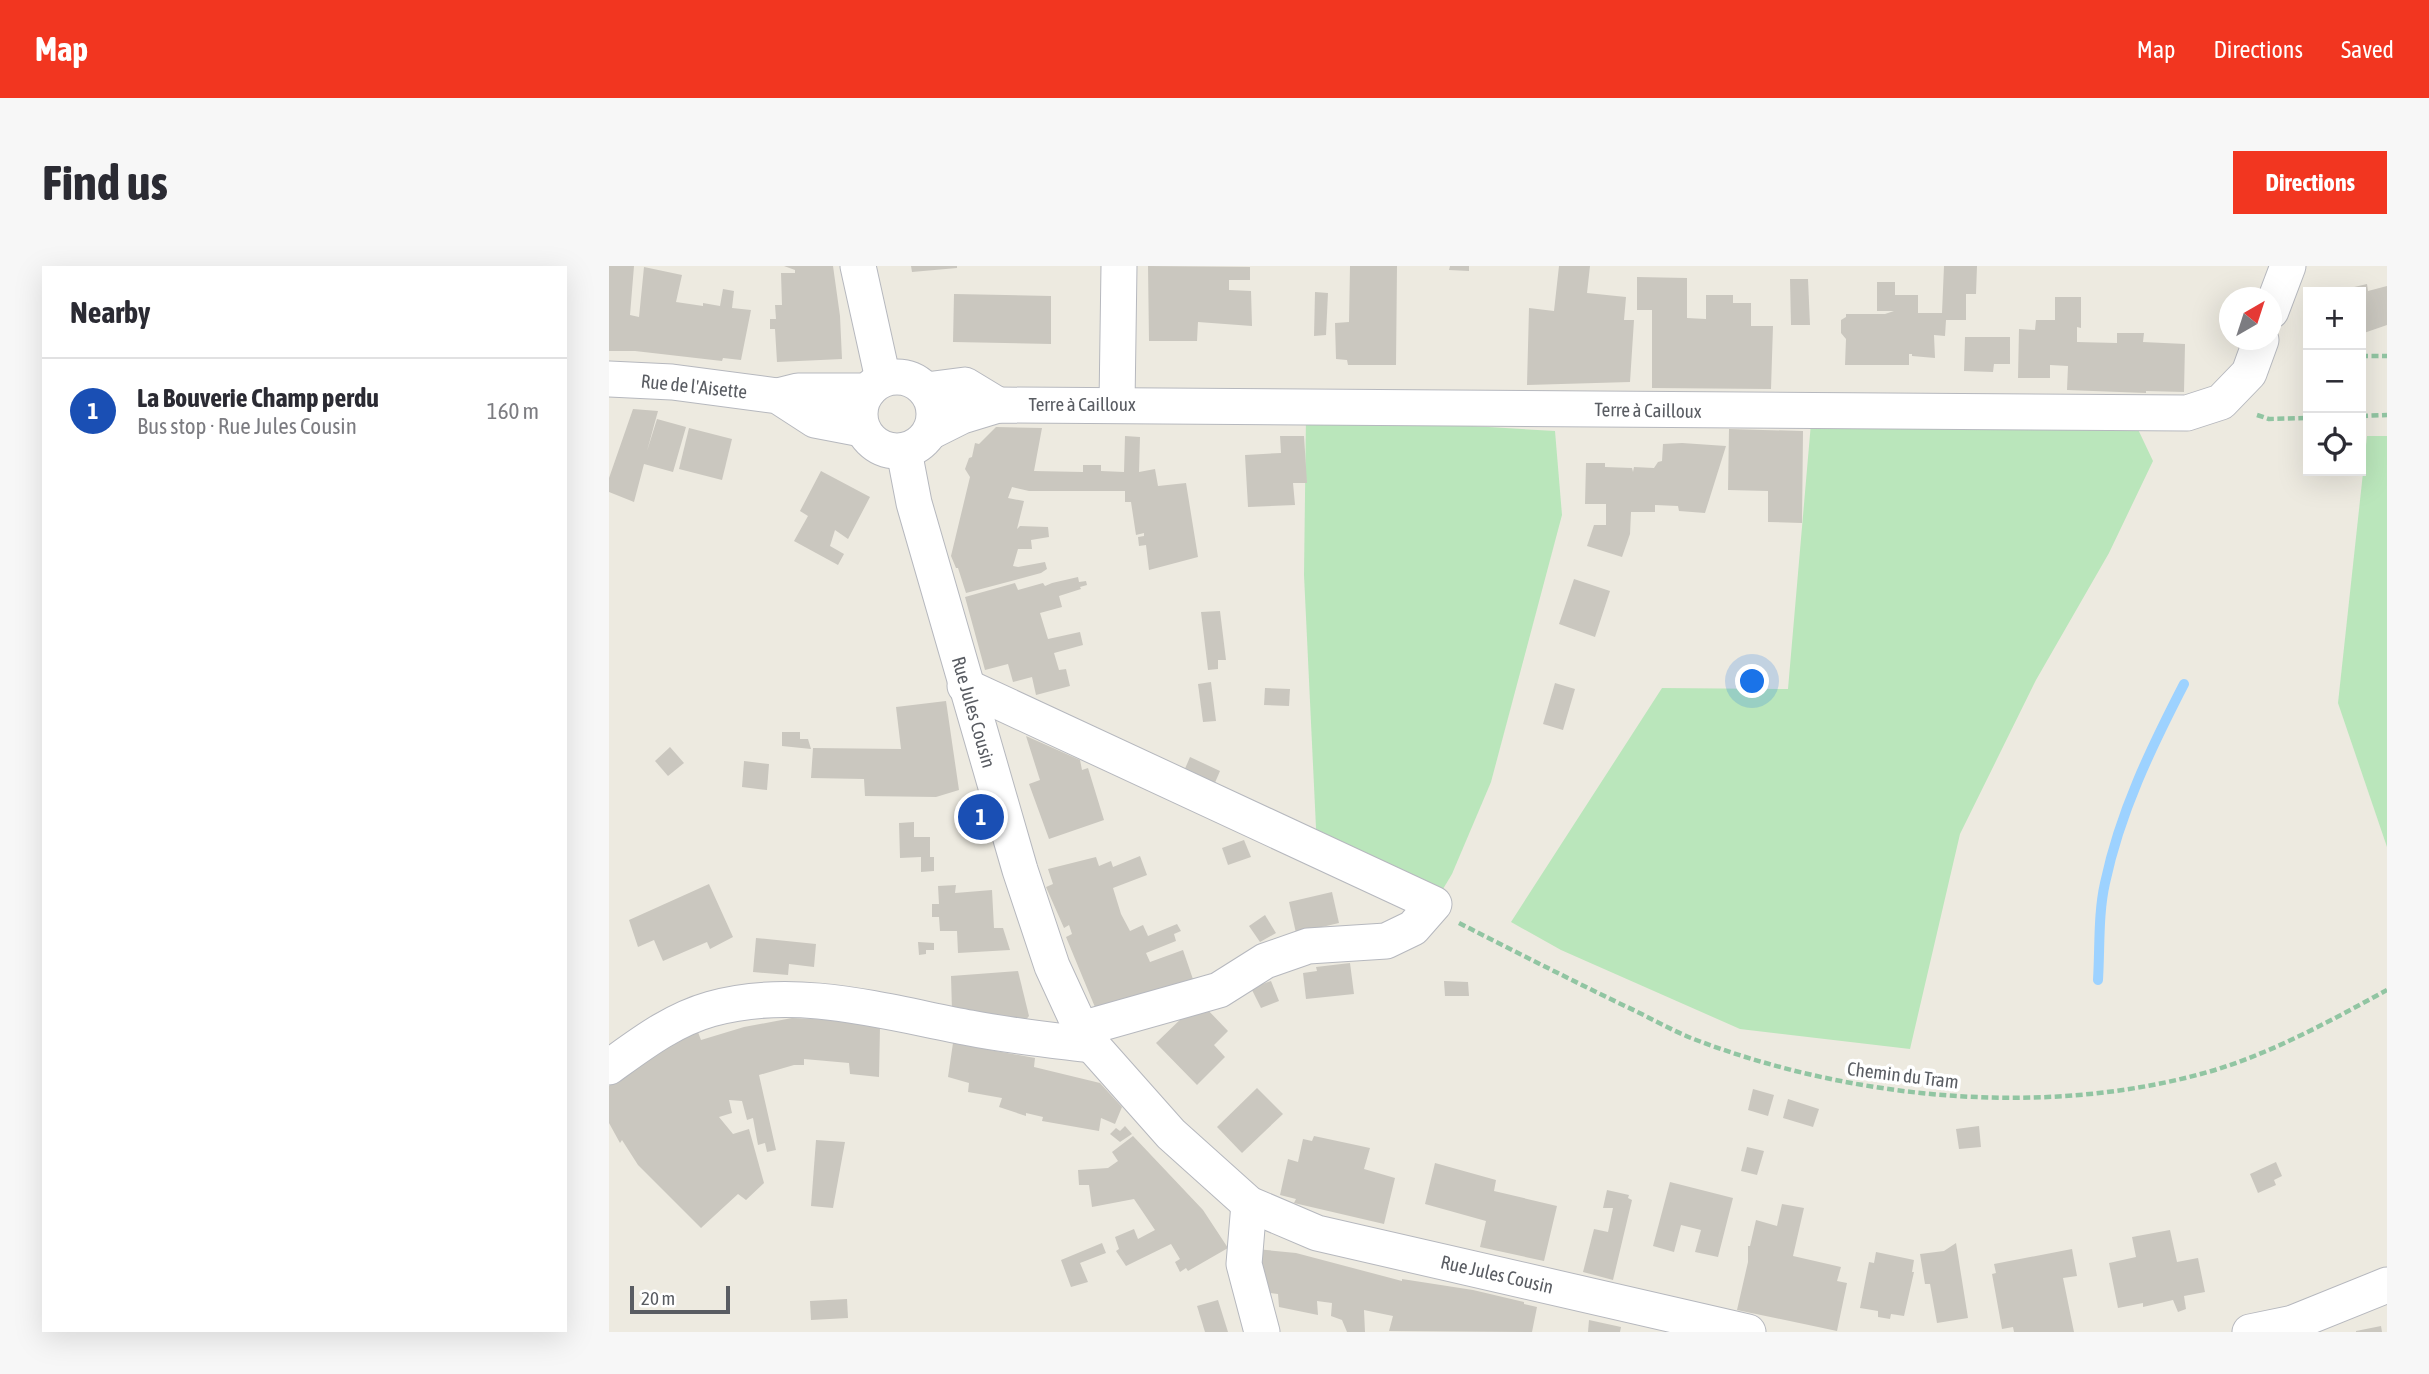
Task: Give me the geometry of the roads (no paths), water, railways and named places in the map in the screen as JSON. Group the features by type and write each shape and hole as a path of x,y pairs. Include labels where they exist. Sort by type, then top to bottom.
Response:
{"street":[{"path":"858,266 875,385"},
{"path":"1117,404 1119,266"},
{"path":"2280,287 2288,266"},
{"name":"Terre à Cailloux","path":"998,405 2187,413 2221,402 2249,373 2257,350"},
{"path":"917,441 934,414 932,401 926,390 906,378 894,377 875,385 860,406 859,418 869,440 879,448 892,452 917,441 962,416 998,405"},
{"name":"Rue de l'Aisette","path":"609,379 672,382 778,396 798,390 875,385"},
{"path":"926,390 965,386 998,405"},
{"name":"Rue de l'Aisette","path":"778,396 815,420 862,429"},
{"name":"Rue Jules Cousin","path":"917,441 914,503 965,686 1048,954 1086,1037 1171,1134 1249,1205 1317,1233 1748,1332"},
{"path":"609,1067 663,1028 709,1009 761,999 821,1001 895,1012 972,1028 1086,1037 1219,990 1265,961 1308,946 1386,941 1413,928 1434,904 965,686"},
{"path":"1249,1205 1244,1264 1262,1332"},
{"path":"2250,1332 2293,1323 2387,1285"}],"waterway":[{"path":"2098,980 2101,907 2111,857 2138,781 2184,684"}],"place":[{"name":"La Bouverie Champ perdu","path":"981,817"}]}
